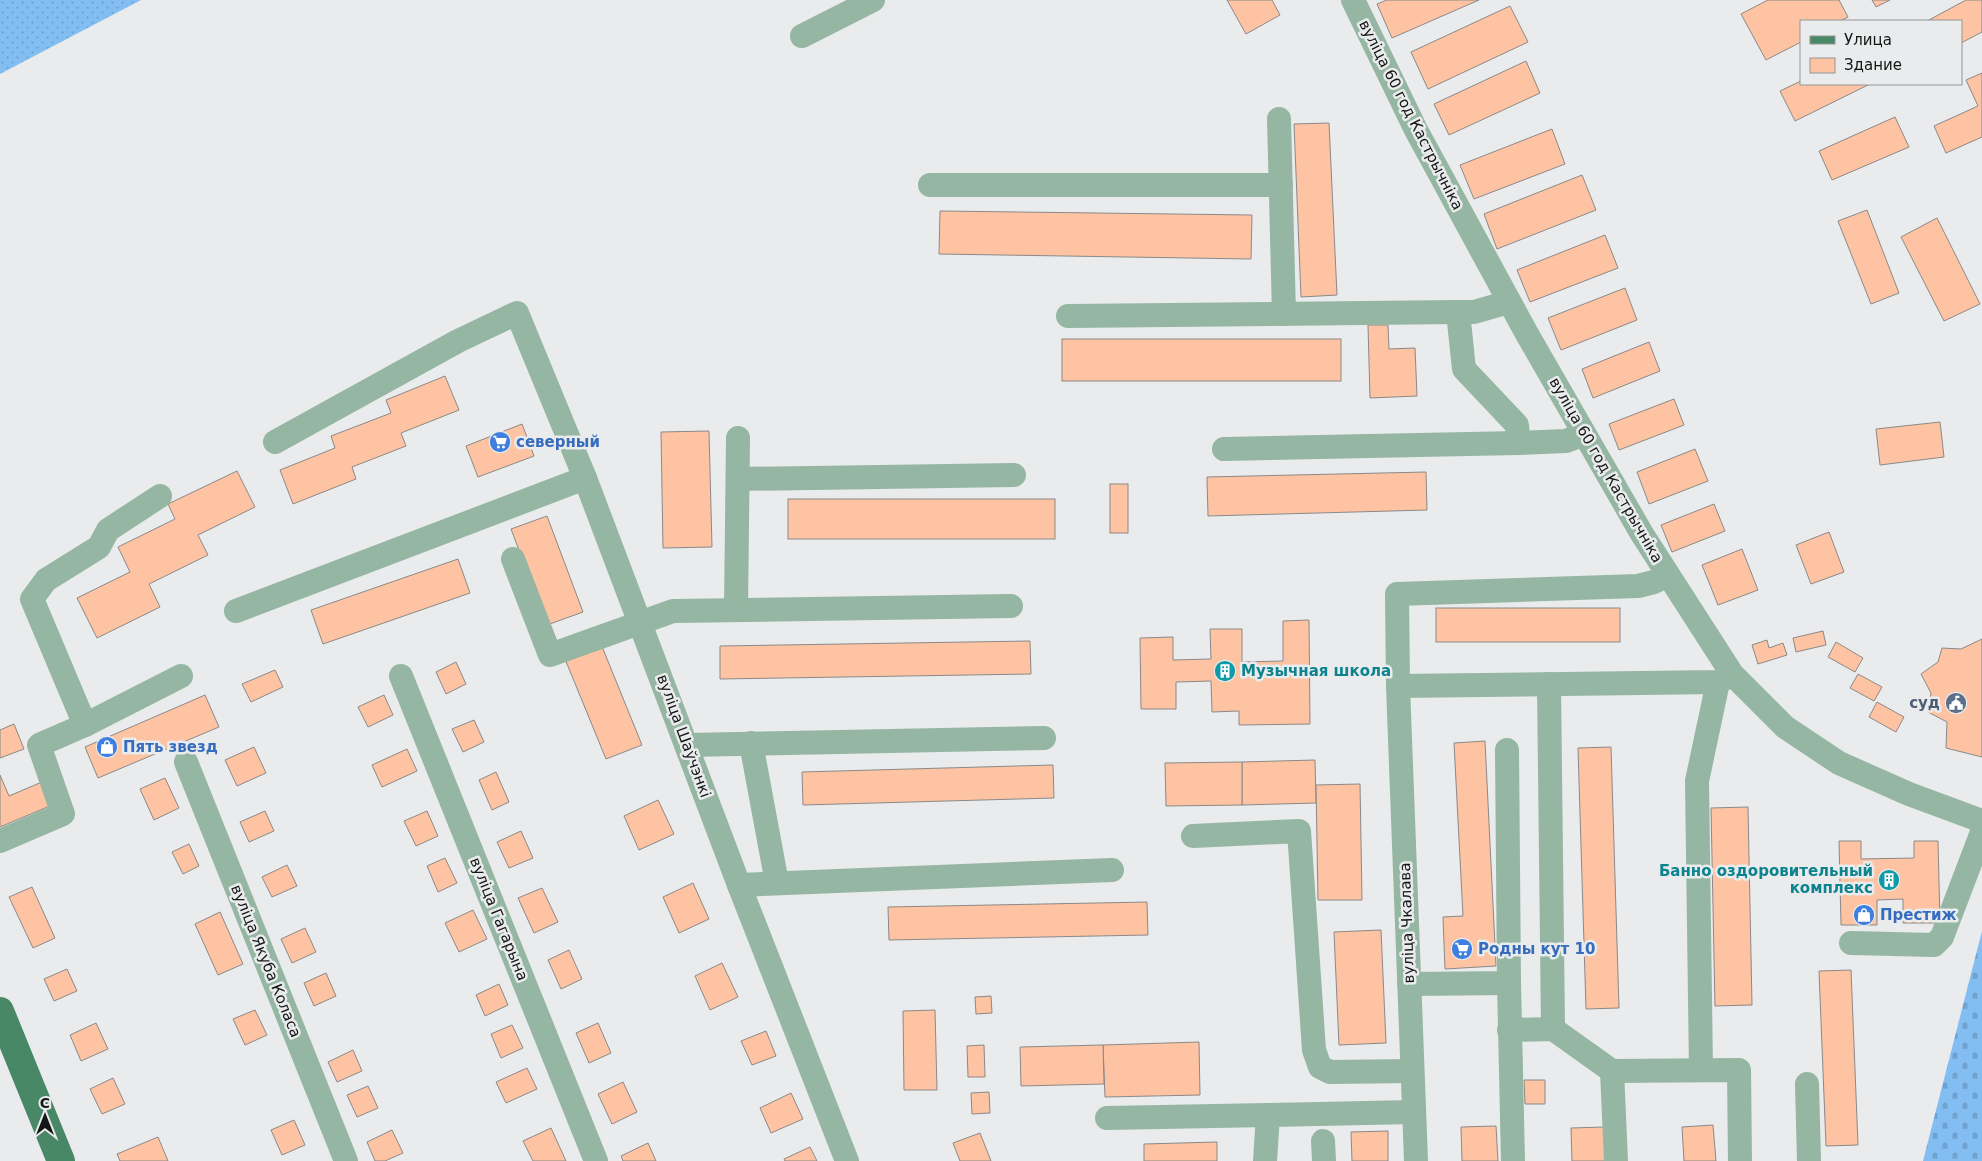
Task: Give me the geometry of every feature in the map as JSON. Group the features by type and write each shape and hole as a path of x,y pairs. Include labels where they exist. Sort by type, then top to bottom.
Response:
{"main road":[{"path":"0,1012 61,1161"}],"street":[{"path":"802,36 873,0"},
{"name":"вуліца 60 год Кастрычніка","path":"1361,3 1416,130 1509,302 1584,434 1668,575 1725,678 1785,727 1839,763 1909,794 1982,821"},
{"path":"1279,119 1284,314"},
{"path":"930,185 1281,184"},
{"path":"1068,316 1474,312 1509,302"},
{"path":"1458,312 1464,369 1517,425 1518,443"},
{"name":"вуліца Шаўчэнкі","path":"275,442 458,342 517,313 585,478 642,624 739,885 847,1161"},
{"path":"1224,449 1566,441 1584,434"},
{"path":"736,610 738,438"},
{"path":"738,479 1014,475"},
{"path":"236,612 585,478"},
{"path":"85,725 32,599 46,580 99,547 108,530 160,496"},
{"path":"513,559 550,655 673,612 1011,606"},
{"name":"вуліца Чкалава","path":"1416,1161 1398,686 1397,594 1638,586 1654,582 1668,575"},
{"path":"0,841 63,814 39,745 85,725 181,676"},
{"name":"вуліца Гагарына","path":"402,676 596,1161"},
{"path":"1398,686 1549,684 1725,678 1697,781 1701,1070"},
{"path":"1549,684 1553,1030"},
{"path":"686,745 1044,738"},
{"path":"751,743 777,883"},
{"path":"1507,750 1509,1030 1513,1161"},
{"name":"вуліца Якуба Коласа","path":"186,762 346,1161"},
{"path":"1193,836 1299,831 1314,1050 1320,1067 1330,1072 1412,1071"},
{"path":"1851,944 1934,945 1942,938 1982,832"},
{"path":"739,885 1112,870"},
{"path":"1409,984 1509,984"},
{"path":"1509,1030 1553,1030 1612,1071 1739,1070 1740,1161"},
{"path":"1612,1071 1616,1161"},
{"path":"1807,1084 1809,1161"},
{"path":"1107,1118 1414,1112"},
{"path":"1265,1161 1268,1115"}],"green space":[{"path":"0,0 141,0 0,74"},
{"path":"1982,931 1982,1161 1923,1161"}],"building":[{"path":"1227,0 1272,0 1280,15 1246,34"},
{"path":"1387,0 1479,0 1392,38 1377,4"},
{"path":"1768,0 1839,0 1848,17 1842,20 1800,20 1800,43 1766,60 1741,14"},
{"path":"1872,0 1890,0 1876,7"},
{"path":"1966,0 1982,0 1982,32 1962,42 1962,20 1929,20"},
{"path":"1510,6 1528,42 1428,89 1411,52"},
{"path":"1526,61 1540,93 1449,135 1434,104"},
{"path":"1982,73 1982,137 1946,153 1934,126 1978,106 1966,80"},
{"path":"1800,81 1800,85 1868,85 1795,121 1780,91"},
{"path":"1895,117 1909,147 1832,180 1819,151"},
{"path":"1329,123 1337,295 1301,297 1294,124"},
{"path":"1552,129 1565,164 1474,199 1460,165"},
{"path":"1582,175 1596,210 1497,249 1484,214"},
{"path":"1867,210 1899,293 1871,304 1838,221"},
{"path":"940,211 1252,215 1251,259 939,254"},
{"path":"1937,218 1980,304 1944,321 1901,237"},
{"path":"1605,235 1618,268 1530,302 1517,270"},
{"path":"1625,288 1637,320 1561,350 1548,318"},
{"path":"1368,325 1388,325 1389,349 1415,348 1417,396 1370,398"},
{"path":"1062,339 1341,339 1341,381 1062,381"},
{"path":"1649,342 1660,371 1593,398 1582,369"},
{"path":"445,376 459,410 401,433 406,446 352,467 356,479 293,504 280,470 335,448 331,436 391,413 386,400"},
{"path":"1674,399 1684,425 1619,450 1609,424"},
{"path":"1940,422 1944,457 1880,465 1876,429"},
{"path":"522,424 534,456 478,477 466,446"},
{"path":"709,431 712,547 663,548 661,432"},
{"path":"1695,449 1708,481 1649,504 1637,472"},
{"path":"237,471 255,507 198,535 208,555 149,584 160,607 97,638 77,598 130,572 118,547 175,519 168,504"},
{"path":"1426,472 1427,510 1208,516 1207,477"},
{"path":"1110,484 1128,484 1128,533 1110,533"},
{"path":"788,499 1055,499 1055,539 788,539"},
{"path":"1714,504 1725,531 1672,552 1661,525"},
{"path":"547,516 583,612 547,625 511,529"},
{"path":"1829,532 1844,572 1811,584 1796,545"},
{"path":"1742,549 1758,590 1718,605 1702,565"},
{"path":"458,559 470,593 323,644 311,610"},
{"path":"1436,608 1620,608 1620,642 1436,642"},
{"name":"Музычная школа","path":"1309,620 1310,724 1239,725 1239,711 1212,712 1211,681 1176,682 1176,709 1141,709 1140,638 1173,637 1173,660 1211,659 1210,629 1242,629 1242,662 1283,661 1283,621"},
{"path":"1823,631 1826,645 1796,652 1793,638"},
{"name":"суд","path":"1982,639 1982,757 1946,748 1947,722 1928,712 1931,693 1921,674 1938,662 1942,648 1961,649"},
{"path":"1767,640 1769,648 1783,643 1787,655 1758,664 1752,645"},
{"path":"1030,641 1031,674 720,679 720,646"},
{"path":"1836,642 1863,658 1855,672 1828,657"},
{"path":"601,644 642,745 606,759 565,659"},
{"path":"456,662 466,684 446,694 436,672"},
{"path":"275,670 283,687 251,702 242,684"},
{"path":"1858,674 1882,687 1874,701 1850,688"},
{"path":"205,695 219,727 98,778 85,747"},
{"path":"384,695 393,715 368,727 358,707"},
{"path":"1877,702 1904,717 1896,732 1869,717"},
{"path":"474,720 484,742 463,752 452,729"},
{"path":"14,724 24,749 0,758 0,730"},
{"path":"1485,741 1496,966 1445,969 1443,917 1463,916 1454,743"},
{"path":"254,747 266,773 237,786 225,760"},
{"path":"1611,747 1619,1008 1586,1009 1578,748"},
{"path":"407,749 417,771 382,787 372,765"},
{"path":"1315,760 1316,803 1242,805 1242,762"},
{"path":"1242,762 1242,805 1166,806 1165,763"},
{"path":"1053,765 1054,798 803,805 802,772"},
{"path":"496,772 509,802 492,810 479,780"},
{"path":"0,775 9,796 42,782 52,805 0,827"},
{"path":"165,778 179,808 154,820 140,789"},
{"path":"1360,784 1362,900 1318,900 1316,785"},
{"path":"658,800 674,834 639,850 624,816"},
{"path":"1748,807 1752,1005 1715,1006 1711,808"},
{"path":"265,811 274,831 249,842 240,822"},
{"path":"427,811 438,836 416,846 404,821"},
{"path":"521,831 533,858 509,868 497,842"},
{"name":"Банно оздоровительный комплекс","path":"1839,841 1861,841 1861,859 1914,858 1914,841 1938,841 1940,923 1903,923 1903,899 1877,900 1877,925 1841,925"},
{"path":"189,844 199,866 183,874 172,852"},
{"path":"445,858 457,883 438,892 427,866"},
{"path":"287,865 297,886 272,897 262,877"},
{"path":"693,883 709,919 679,933 663,897"},
{"path":"32,887 55,938 33,948 9,897"},
{"path":"542,888 558,922 534,933 518,898"},
{"path":"1147,902 1148,935 889,940 888,907"},
{"path":"473,910 487,939 459,952 445,923"},
{"path":"220,912 243,964 218,975 195,924"},
{"path":"305,928 316,952 292,963 281,939"},
{"path":"1381,930 1386,1043 1339,1045 1334,932"},
{"path":"569,950 582,979 561,989 548,960"},
{"path":"722,963 738,997 710,1010 695,976"},
{"path":"67,969 77,991 54,1001 44,979"},
{"path":"1851,970 1858,1145 1826,1146 1819,971"},
{"path":"326,973 336,996 314,1006 304,983"},
{"path":"499,984 508,1005 485,1016 476,995"},
{"path":"991,996 992,1013 976,1014 975,997"},
{"path":"255,1010 267,1035 245,1045 233,1019"},
{"path":"935,1010 937,1090 904,1090 903,1011"},
{"path":"96,1023 108,1049 81,1061 70,1035"},
{"path":"598,1023 611,1053 589,1063 576,1033"},
{"path":"512,1025 523,1048 501,1058 491,1034"},
{"path":"766,1031 776,1056 752,1065 741,1041"},
{"path":"1199,1042 1200,1095 1105,1097 1103,1045"},
{"path":"984,1045 985,1077 968,1077 967,1046"},
{"path":"1103,1045 1104,1084 1021,1086 1020,1047"},
{"path":"353,1050 362,1071 337,1082 328,1062"},
{"path":"527,1068 537,1089 506,1103 496,1082"},
{"path":"113,1078 125,1104 102,1114 90,1089"},
{"path":"1524,1080 1545,1080 1545,1104 1525,1104"},
{"path":"623,1082 637,1112 612,1124 598,1094"},
{"path":"368,1086 378,1108 357,1117 347,1095"},
{"path":"989,1092 990,1113 972,1114 971,1093"},
{"path":"791,1093 803,1119 771,1133 760,1108"},
{"path":"294,1120 305,1145 282,1155 271,1130"},
{"path":"1713,1125 1716,1161 1684,1161 1682,1127"},
{"path":"1496,1126 1498,1161 1462,1161 1461,1127"},
{"path":"1604,1127 1606,1161 1572,1161 1571,1128"},
{"path":"551,1128 566,1161 533,1161 523,1141"},
{"path":"392,1130 403,1153 385,1161 375,1161 367,1142"},
{"path":"1388,1131 1388,1161 1352,1161 1351,1132"},
{"path":"980,1133 991,1161 960,1161 953,1143"},
{"path":"158,1137 168,1161 120,1161 117,1154"},
{"path":"1217,1142 1217,1161 1144,1161 1144,1144"},
{"path":"648,1143 656,1161 623,1161 621,1156"},
{"path":"810,1147 817,1161 785,1161 784,1159"}],"place":[{"name":"северный","path":"500,442"},
{"name":"Музычная школа","path":"1225,671"},
{"name":"суд","path":"1956,703"},
{"name":"Пять звезд","path":"107,747"},
{"name":"Банно оздоровительный комплекс","path":"1889,880"},
{"name":"Престиж","path":"1864,915"},
{"name":"Родны кут 10","path":"1462,949"}]}
